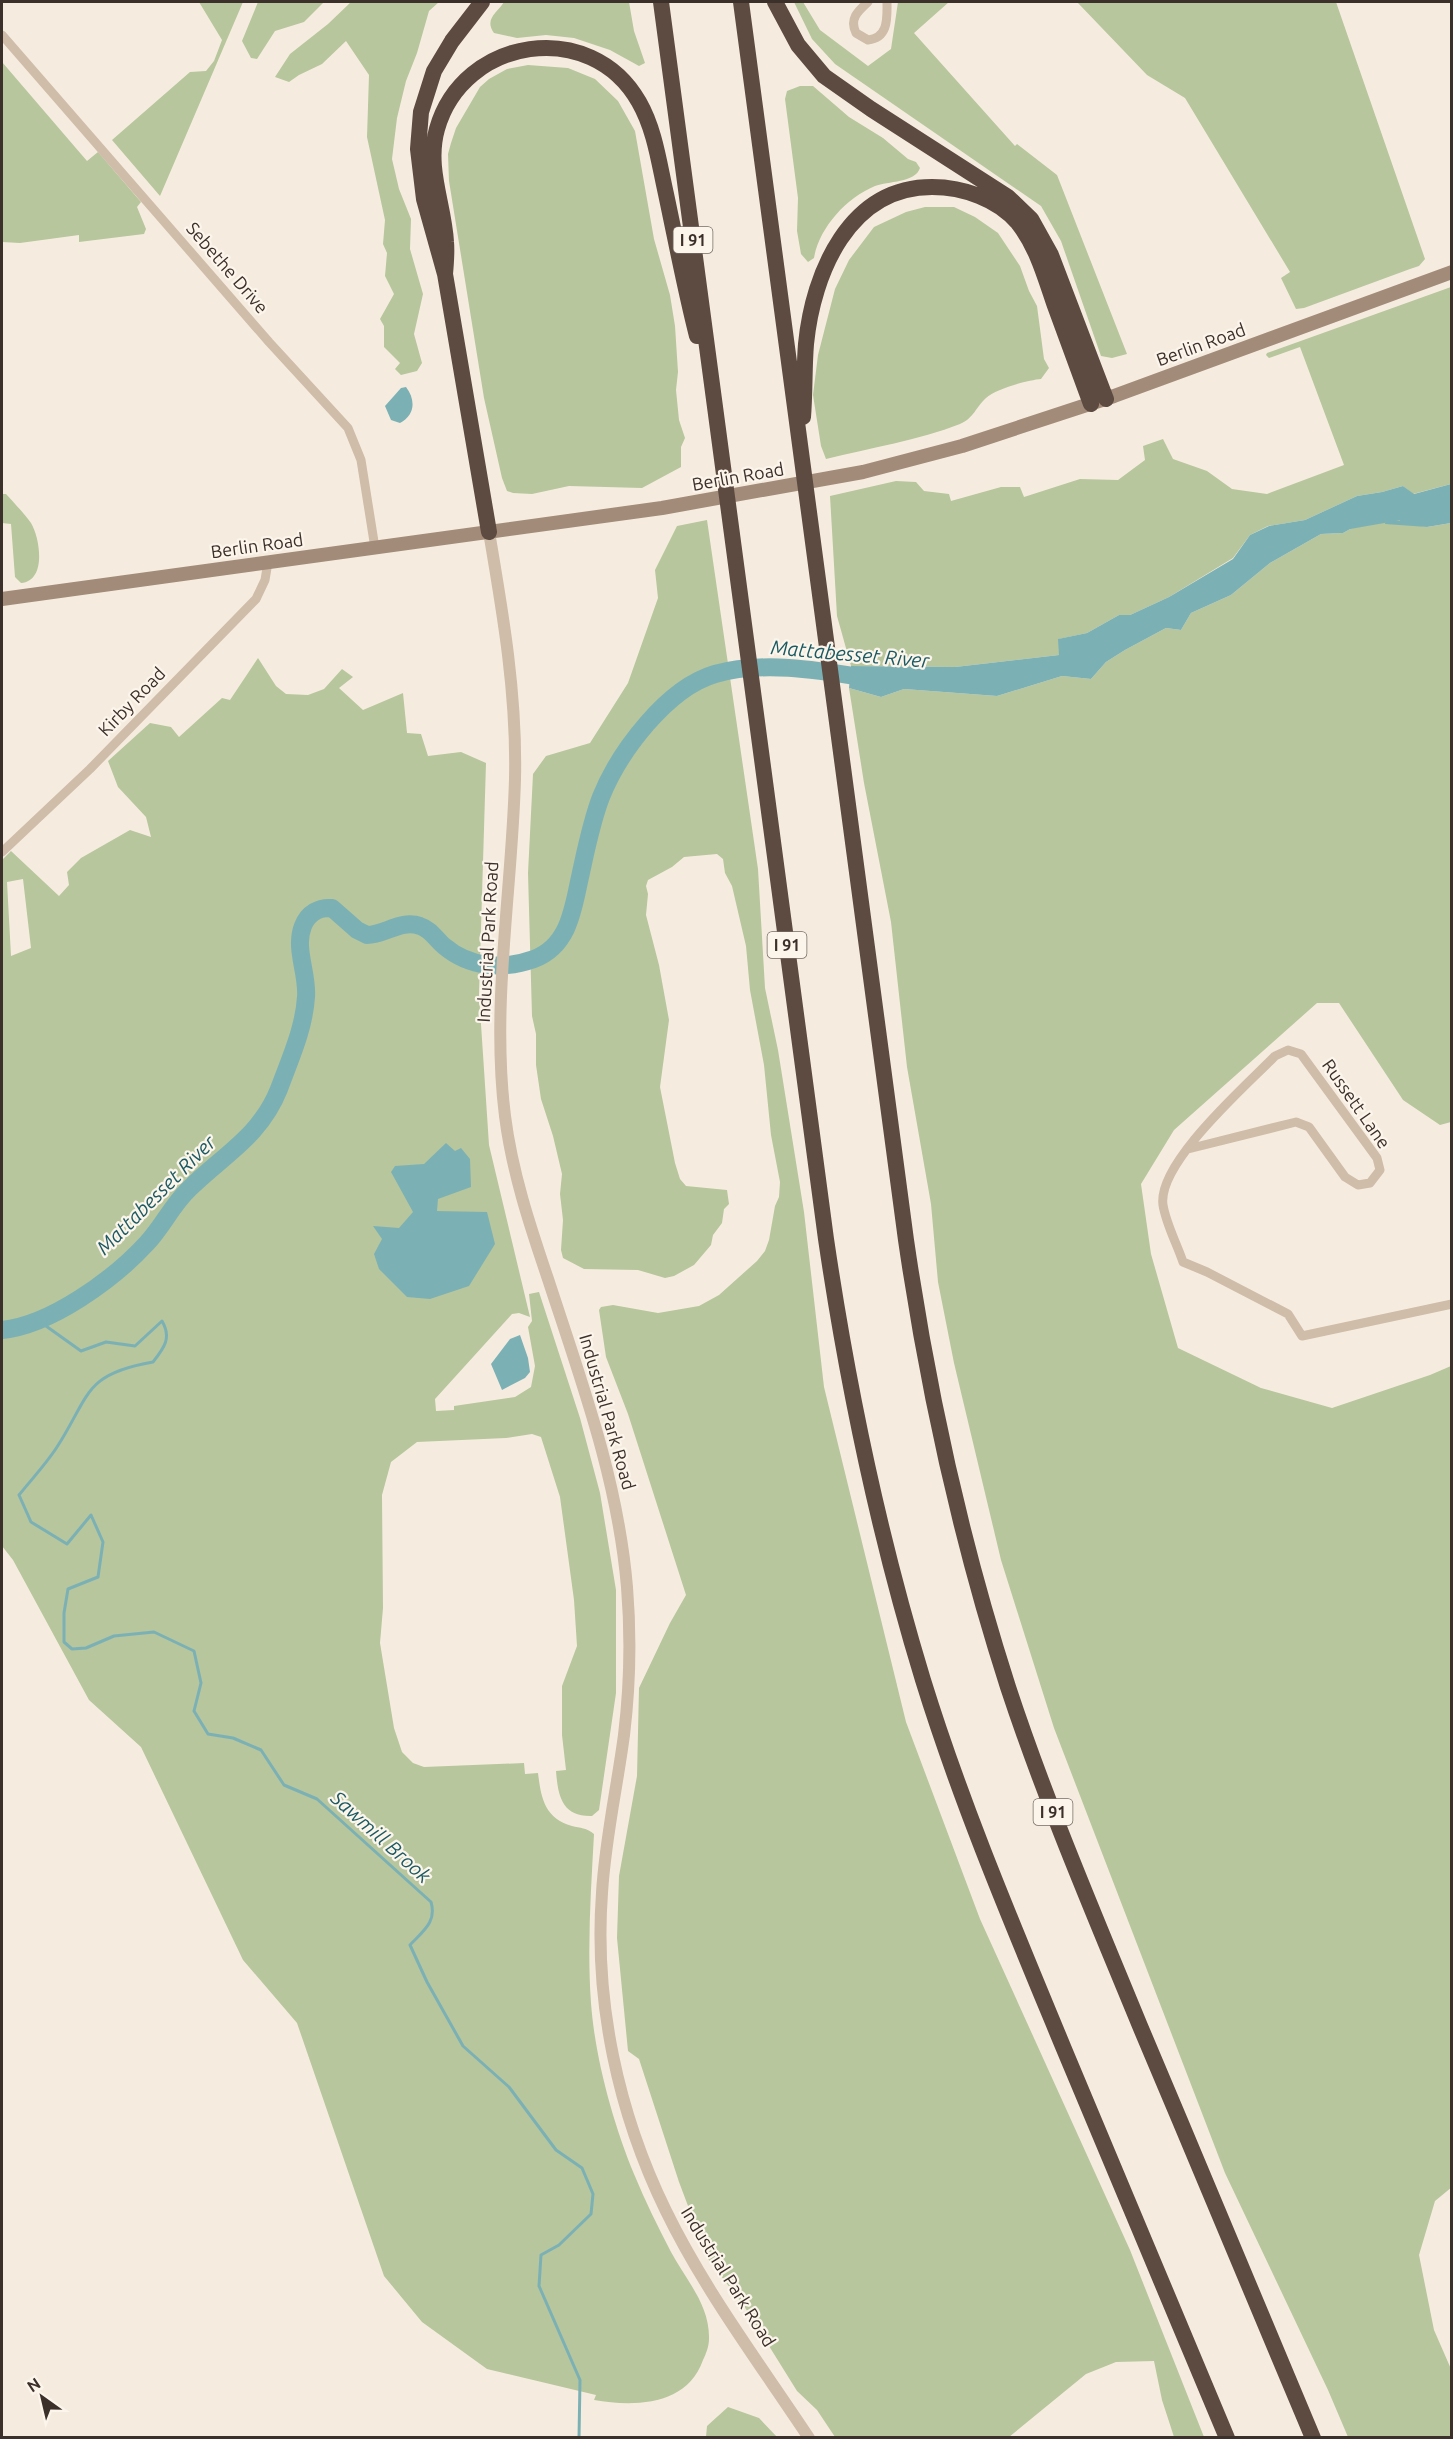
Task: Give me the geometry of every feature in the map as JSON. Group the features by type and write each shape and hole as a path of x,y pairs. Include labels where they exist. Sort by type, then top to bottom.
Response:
{"highway":[{"path":"482,2 441,58 427,91 419,125 418,158 424,199 446,274 489,532"},
{"name":"I 91","path":"661,2 836,1305 869,1475 897,1589 938,1725 986,1858 1227,2438"},
{"name":"I 91","path":"741,2 913,1288 936,1414 973,1569 1008,1688 1061,1834 1313,2438"},
{"path":"775,2 793,38 824,76 870,109 1008,197 1031,219 1051,255 1099,401"},
{"path":"446,274 446,241 433,155 436,130 450,99 481,68 500,57 517,51 538,48 559,49 593,59 624,82 638,100 648,120 660,165 684,287 714,397"},
{"path":"802,459 807,336 813,303 824,270 840,238 858,216 884,199 914,188 944,187 976,195 995,204 1016,221 1028,237 1038,257 1099,401"}],"main road":[{"name":"Berlin Road","path":"2,599 670,507 841,477 962,446 1099,401 1452,272"}],"street":[{"path":"868,2 855,15 853,24 856,33 868,40 877,38 884,31 887,2"},
{"name":"Sebethe Drive","path":"2,35 269,342 344,423 354,440 361,460 375,548"},
{"name":"Industrial Park Road","path":"489,532 508,653 515,781 502,996 503,1098 513,1163 525,1209 602,1446 618,1517 627,1590 627,1700 601,1897 600,1945 609,2037 632,2128 666,2211 710,2289 809,2438"},
{"name":"Kirby Road","path":"2,852 90,769 256,599 265,580 268,562"},
{"name":"Russett Lane","path":"1188,1149 1296,1122 1309,1126 1345,1177 1358,1185 1370,1183 1380,1170 1377,1158 1301,1054 1288,1050 1275,1056 1199,1132 1168,1179 1162,1204 1183,1262 1208,1272 1288,1314 1302,1336 1452,1304"}],"green space":[{"path":"199,2 243,2 160,196 112,140 190,72 206,71 214,61 222,40"},
{"path":"258,2 324,2 304,22 275,31 257,59 251,58 242,41"},
{"path":"351,2 439,2 429,11 406,81 397,118 392,159 399,189 411,219 410,249 423,294 414,334 422,363 417,371 401,375 395,369 400,363 384,347 384,326 380,319 394,294 385,276 387,253 383,244 385,220 367,137 369,75 346,41 322,64 289,82 275,77 290,54 328,24"},
{"path":"504,2 629,2 634,31 645,63 639,66 610,50 574,38 546,35 517,38 494,33 490,24 491,20"},
{"path":"794,2 803,2 820,30 868,66 891,49 898,2 949,2 914,33 1015,146 1017,144 1057,175 1127,354 1112,358 1101,356 1061,241 1041,206 835,64 812,39"},
{"path":"1077,2 1336,2 1425,259 1419,266 1296,309 1281,278 1290,272 1185,98 1147,75"},
{"path":"2,62 87,161 98,152 141,202 137,207 146,229 144,234 79,242 79,235 20,243 2,242"},
{"path":"528,65 568,68 595,79 618,101 635,131 654,239 670,295 675,326 679,420 685,438 681,447 681,467 642,488 569,486 532,494 513,493 507,491 502,478 484,398 449,181 448,154 456,128 480,87 507,69"},
{"path":"800,86 813,86 849,117 883,138 908,159 916,162 920,168 917,173 907,179 880,184 864,191 844,206 828,225 814,258 808,262 801,254 797,231 798,198 785,99 787,91"},
{"path":"925,207 954,207 975,217 998,233 1020,266 1037,306 1044,359 1049,368 1041,379 997,391 983,401 969,419 960,424 911,439 826,459 821,446 813,395 818,355 835,289 849,260 874,227 906,212"},
{"path":"1451,287 1451,484 1413,494 1403,486 1357,496 1305,520 1268,526 1250,535 1233,558 1169,597 1130,615 1119,615 1087,633 1059,639 1059,655 955,667 851,666 837,616 830,496 896,481 916,482 924,491 949,494 951,501 1001,487 1020,487 1024,497 1080,479 1118,480 1145,460 1143,446 1163,439 1173,459 1207,471 1232,489 1267,494 1344,465 1300,347 1269,358 1267,353"},
{"path":"2,494 6,494 28,519 37,538 38,567 35,575 21,583 15,577 11,524 2,523"},
{"path":"1388,512 1400,513 1400,522 1427,527 1451,523 1451,1122 1440,1125 1403,1100 1339,1003 1317,1003 1174,1130 1141,1184 1151,1254 1178,1348 1261,1388 1332,1408 1451,1366 1452,2187 1435,2201 1419,2255 1434,2330 1451,2369 1451,2437 1348,2437 1225,2173 1054,1728 1001,1560 954,1363 938,1282 931,1204 907,1067 891,922 864,783 849,688 881,697 904,689 997,696 1062,676 1091,679 1106,662 1125,650 1166,628 1181,630 1191,613 1231,595 1270,563 1321,534 1343,533 1376,515"},
{"path":"707,520 758,869 765,988 778,1050 804,1212 824,1387 906,1722 980,1919 1130,2250 1204,2437 1174,2437 1162,2400 1154,2361 1116,2362 1086,2374 1009,2437 835,2437 817,2410 797,2391 744,2306 708,2259 679,2182 639,2059 628,2051 617,1938 619,1876 637,1776 639,1688 686,1595 628,1414 606,1357 599,1310 601,1307 613,1305 658,1313 699,1306 719,1295 765,1251 779,1197 780,1182 771,1135 764,1065 750,990 746,946 732,886 725,873 723,859 717,854 684,857 672,867 648,880 646,886 648,894 646,915 659,965 669,1020 660,1087 680,1179 686,1186 727,1190 729,1204 724,1209 722,1223 713,1235 711,1245 694,1265 674,1276 665,1278 638,1270 584,1269 563,1258 560,1194 562,1174 541,1099 536,1065 536,1034 532,1016 528,873 533,774 546,756 590,743 628,683 658,598 655,570 677,526"},
{"path":"258,658 276,686 286,694 308,695 324,689 342,669 353,677 339,688 363,710 403,693 407,733 421,734 428,756 461,752 486,763 479,994 489,1145 530,1317 519,1313 512,1314 435,1399 436,1411 454,1410 454,1406 515,1397 531,1387 535,1366 528,1327 532,1321 529,1294 539,1292 580,1418 600,1493 616,1590 616,1693 599,1810 592,1816 574,1813 568,1809 560,1796 557,1780 556,1771 566,1770 562,1735 562,1686 577,1646 574,1600 560,1497 541,1437 532,1434 506,1438 417,1442 391,1462 382,1495 383,1608 380,1643 394,1728 402,1752 413,1763 424,1767 524,1763 525,1774 538,1773 546,1806 555,1818 594,1834 589,1960 593,2024 601,2068 612,2112 634,2174 671,2252 696,2293 706,2315 708,2327 708,2347 695,2375 685,2387 658,2400 626,2403 594,2400 596,2395 487,2369 422,2322 384,2276 297,2023 243,1960 141,1747 89,1700 13,1560 2,1546 2,860 11,851 59,896 69,885 67,872 81,858 130,830 151,837 146,817 118,787 108,761 150,723 171,727 179,737 222,698 230,700","holes":["23,879 31,948 11,956 7,882"]},
{"path":"728,2407 759,2418 777,2437 706,2437 707,2426"}],"water":[{"path":"406,387 411,397 412,407 409,416 400,423 391,420 385,406 401,388"},
{"path":"1451,484 1451,523 1427,527 1385,524 1386,520 1400,521 1400,513 1388,512 1376,515 1343,533 1321,534 1270,563 1231,595 1191,613 1181,630 1166,628 1125,650 1106,662 1091,679 1062,676 997,696 904,689 881,697 849,688 851,666 955,667 1059,655 1058,639 1087,633 1119,615 1130,615 1169,597 1233,559 1250,535 1269,526 1305,520 1357,496 1403,486 1414,494"},
{"path":"446,1143 455,1151 461,1148 470,1159 471,1187 438,1199 437,1211 487,1212 495,1244 469,1286 430,1299 407,1297 379,1269 374,1254 382,1239 373,1226 399,1228 413,1212 391,1172 395,1166 424,1164"},
{"path":"520,1335 530,1372 525,1378 502,1390 491,1364 510,1339"}],"waterway":[{"name":"Mattabesset River","path":"1350,520 1452,502"},
{"name":"Mattabesset River","path":"2,1330 21,1326 61,1310 100,1285 133,1257 153,1236 183,1195 240,1144 262,1120 279,1089 296,1044 305,1009 306,988 300,943 303,926 311,914 318,910 332,908 357,930 367,935 406,924 424,927 454,953 476,963 499,966 534,959 555,945 568,925 594,817 609,779 632,742 663,707 679,693 697,681 715,674 754,668 794,668 873,679"},
{"name":"Sawmill Brook","path":"39,1321 81,1351 106,1342 135,1346 162,1321 166,1333 165,1343 153,1362 113,1373 91,1390 53,1453 19,1495 31,1522 67,1544 91,1515 103,1542 98,1577 68,1589 64,1613 64,1642 72,1649 86,1648 114,1636 154,1632 194,1651 201,1683 194,1711 208,1734 233,1738 261,1750 284,1785 317,1799 431,1902 430,1921 410,1945 427,1982 463,2046 509,2087 556,2150 582,2168 593,2194 591,2214 559,2245 541,2255 539,2286 580,2380 579,2438"}]}
